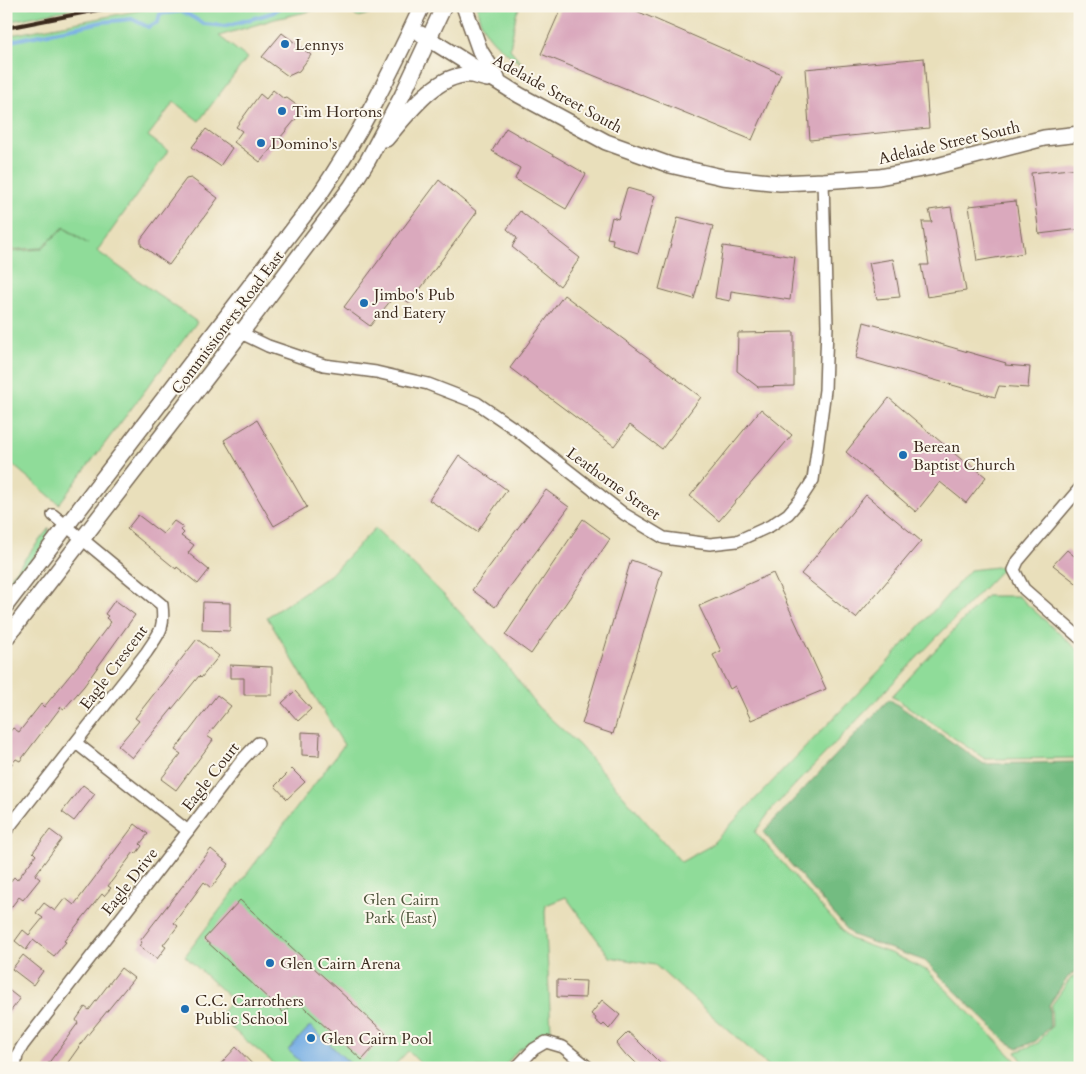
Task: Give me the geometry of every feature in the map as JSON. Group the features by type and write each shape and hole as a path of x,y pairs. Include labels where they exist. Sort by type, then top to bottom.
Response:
{"main road":[{"name":"Commissioners Road East","path":"6,605 339,167 369,114 422,6"},
{"name":"Commissioners Road East","path":"6,638 241,333 350,187 368,160 402,96 444,6"},
{"path":"464,6 480,51 501,83"},
{"name":"Adelaide Street South","path":"411,29 519,95 606,142 670,165 722,176 780,183 823,182 879,177 933,167 1044,138 1080,134"},
{"path":"368,160 424,96 447,79 470,75 501,83"}],"street":[{"name":"Leathorne Street","path":"224,320 241,333 268,346 324,365 376,372 428,384 477,403 518,431 624,514 664,538 710,544 737,542 770,526 788,514 813,480 825,390 828,326 823,182"},
{"path":"1080,488 1018,561 1014,570 1024,589 1080,638"},
{"name":"Eagle Crescent","path":"6,831 146,653 161,630 164,620 162,605 53,515"},
{"path":"76,742 188,830"},
{"name":"Eagle Court","path":"188,830 242,760 258,743"},
{"name":"Eagle Drive","path":"15,1068 17,1055 23,1045 188,830"},
{"path":"516,1068 534,1048 546,1042 563,1047 588,1068"}],"green space":[{"path":"6,6 87,6 6,22"},
{"path":"162,6 333,6 275,19 219,36 247,58 199,121 174,102 148,136 168,151 97,251 197,322 59,504 6,459 6,252 41,249 64,228 88,244 64,227 41,248 6,250 6,36"},
{"path":"344,6 393,6 392,8 357,17"},
{"path":"477,6 520,6 516,15 510,49 523,65 500,47 487,33 482,25"},
{"path":"49,528 49,537 6,594 6,583"},
{"name":"Glen Cairn Park (East)","path":"375,528 444,595 498,654 538,707 579,745 681,862 710,846 885,665 970,570 1005,566 772,809 755,832 850,939 893,954 928,971 1023,1068 771,1068 655,965 610,957 566,897 546,905 545,912 551,1030 518,1050 503,1068 425,1068 408,1051 392,1068 279,1068 218,1017 232,1000 185,956 344,745 267,617 330,575"},
{"path":"986,596 1018,596 1080,652 1080,758 985,759 892,696"},
{"path":"889,699 984,764 1080,762 1080,968 1068,977 1049,1005 1050,1027 1036,1041 1018,1048 1007,1042 925,961 852,935 763,832"},
{"path":"1080,971 1080,1058 1071,1068 1027,1068 1016,1052 1038,1043 1052,1026 1051,1006 1070,979"}],"water":[{"name":"Glen Cairn Pool","path":"310,1026 355,1068 307,1068 288,1050"}],"building":[{"path":"562,6 625,6 781,74 752,140 541,54"},
{"name":"Lennys","path":"282,33 311,55 299,71 288,76 262,57"},
{"path":"924,58 929,128 810,140 805,69"},
{"path":"273,90 284,99 287,98 299,107 300,114 260,162 234,142 242,131 236,127 260,94 266,99"},
{"path":"506,128 586,174 566,209 515,179 520,168 492,151"},
{"path":"206,129 232,148 220,166 192,147"},
{"path":"1080,168 1080,229 1039,234 1031,173"},
{"path":"191,178 218,198 169,265 141,245 141,239 186,179"},
{"path":"439,180 477,212 410,303 396,294 370,326 344,307"},
{"path":"627,188 655,196 638,253 612,245 613,239 607,238 612,217 618,219"},
{"path":"1016,201 1024,253 977,261 969,206"},
{"path":"951,207 966,291 927,297 921,265 929,265 922,222 932,222 929,210"},
{"path":"520,211 580,258 560,286 512,247 517,238 507,229"},
{"path":"678,217 713,226 694,299 659,289"},
{"path":"723,246 795,257 790,300 731,291 730,301 715,298"},
{"path":"893,259 900,297 877,299 869,263"},
{"path":"564,295 701,397 662,449 630,425 614,446 510,368"},
{"path":"864,322 1006,363 1005,365 1030,367 1028,388 999,386 995,397 856,358"},
{"path":"794,332 794,386 758,387 737,371 738,333"},
{"name":"Berean Baptist Church","path":"889,398 968,465 969,463 986,477 966,503 940,482 916,512 846,452"},
{"path":"761,409 792,435 719,521 690,496"},
{"path":"257,420 307,507 274,526 224,440"},
{"path":"459,455 507,490 477,532 429,500"},
{"path":"546,490 569,507 495,607 472,590"},
{"path":"866,495 921,541 856,618 801,574"},
{"path":"138,515 163,534 174,521 183,527 181,530 184,533 181,536 194,545 188,553 209,570 198,584 177,567 176,569 127,529"},
{"path":"583,519 610,539 531,654 505,635"},
{"path":"1067,550 1080,561 1080,586 1053,565"},
{"path":"631,560 662,571 613,734 582,724"},
{"path":"773,573 826,689 751,720 735,686 730,689 713,655 721,651 699,606"},
{"path":"115,600 135,615 84,686 64,709 61,707 20,761 16,759 6,771 6,736 13,728 19,732 41,704 44,707 84,658 111,622 106,618 108,616 105,614"},
{"path":"203,602 230,603 230,631 202,630"},
{"path":"197,639 219,656 201,678 199,676 132,758 118,746 139,721 135,718"},
{"path":"230,665 272,667 272,695 244,695 244,678 230,678"},
{"path":"295,691 311,709 298,721 282,703"},
{"path":"217,695 231,706 207,736 213,740 176,790 161,779 181,754 175,750"},
{"path":"302,732 320,733 319,756 302,755"},
{"path":"292,769 305,782 287,799 275,786"},
{"path":"83,785 95,794 74,821 62,812"},
{"path":"135,824 148,834 140,844 142,846 136,854 134,852 108,886 111,888 104,896 102,894 54,956 33,940 26,950 15,941 23,930 29,935 43,918 36,913 44,903 55,911 65,898 74,905"},
{"path":"50,830 62,839 35,875 40,879 23,900 19,897 6,914 6,887 14,877 17,880 36,855 33,852"},
{"path":"211,849 229,864 211,888 204,882 174,923 178,926 163,945 166,947 157,959 139,946 142,942 140,941"},
{"name":"Glen Cairn Arena","path":"240,900 386,1034 362,1060 296,1000 284,1013 204,939"},
{"path":"23,955 43,971 33,985 12,969"},
{"path":"121,968 134,978 86,1037 64,1068 45,1068 78,1023 76,1020 85,1007 89,1010"},
{"path":"557,980 586,981 585,998 557,997"},
{"path":"6,988 20,999 6,1017"},
{"path":"602,1000 620,1015 609,1029 604,1024 602,1026 591,1014"},
{"path":"628,1032 665,1068 641,1068 628,1055 626,1056 616,1044"},
{"path":"236,1047 256,1068 217,1068"}],"waterway":[{"path":"6,42 102,22 132,19 148,27 158,22 160,14 182,11 204,24 226,26 272,13 282,6"}],"railway":[{"path":"6,28 118,6"}],"place":[{"name":"Lennys","path":"285,44"},
{"name":"Tim Hortons","path":"282,111"},
{"name":"Domino's","path":"261,143"},
{"name":"Jimbo's Pub and Eatery","path":"364,303"},
{"name":"Berean Baptist Church","path":"903,455"},
{"name":"Glen Cairn Arena","path":"270,963"},
{"name":"C.C. Carrothers Public School","path":"185,1009"},
{"name":"Glen Cairn Pool","path":"311,1038"}]}
